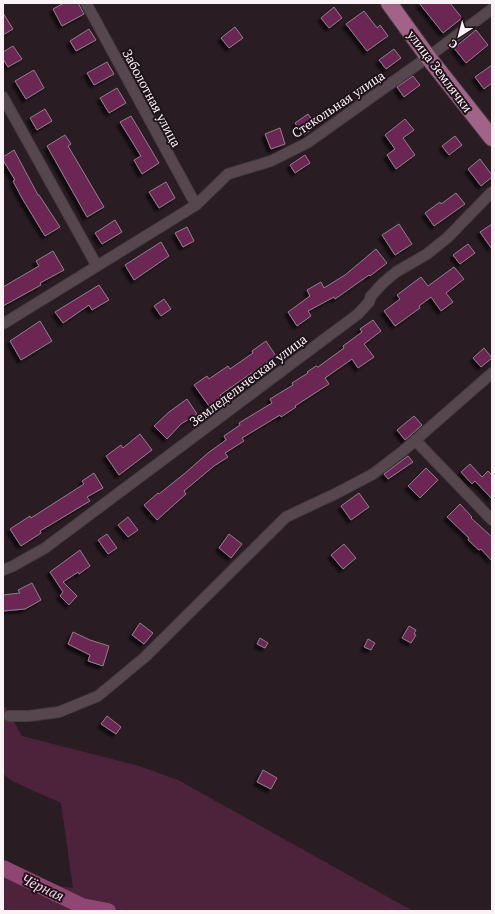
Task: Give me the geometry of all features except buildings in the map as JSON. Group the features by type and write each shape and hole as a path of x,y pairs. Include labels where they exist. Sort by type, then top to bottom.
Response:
{"main road":[{"name":"улица Землячки","path":"389,3 428,57 492,138"}],"street":[{"name":"Заболотная улица","path":"86,3 196,205"},
{"name":"Стекольная улица","path":"3,324 196,205 228,174 271,161 307,143 428,57 492,9"},
{"path":"3,97 97,266"},
{"name":"Земледельческая улица","path":"3,570 45,548 358,314 383,283 396,272 427,254 447,238 492,192"},
{"path":"9,716 29,716 59,712 98,696 145,657 286,517 373,474 415,440 492,373"},
{"path":"415,440 492,520"}],"shaded area":[{"path":"3,706 6,708 22,736 139,766 178,780 413,911 3,911 3,878 73,888 61,803 14,782 3,774"}],"waterway":[{"name":"Чёрная","path":"3,868 82,906 108,911"}]}
